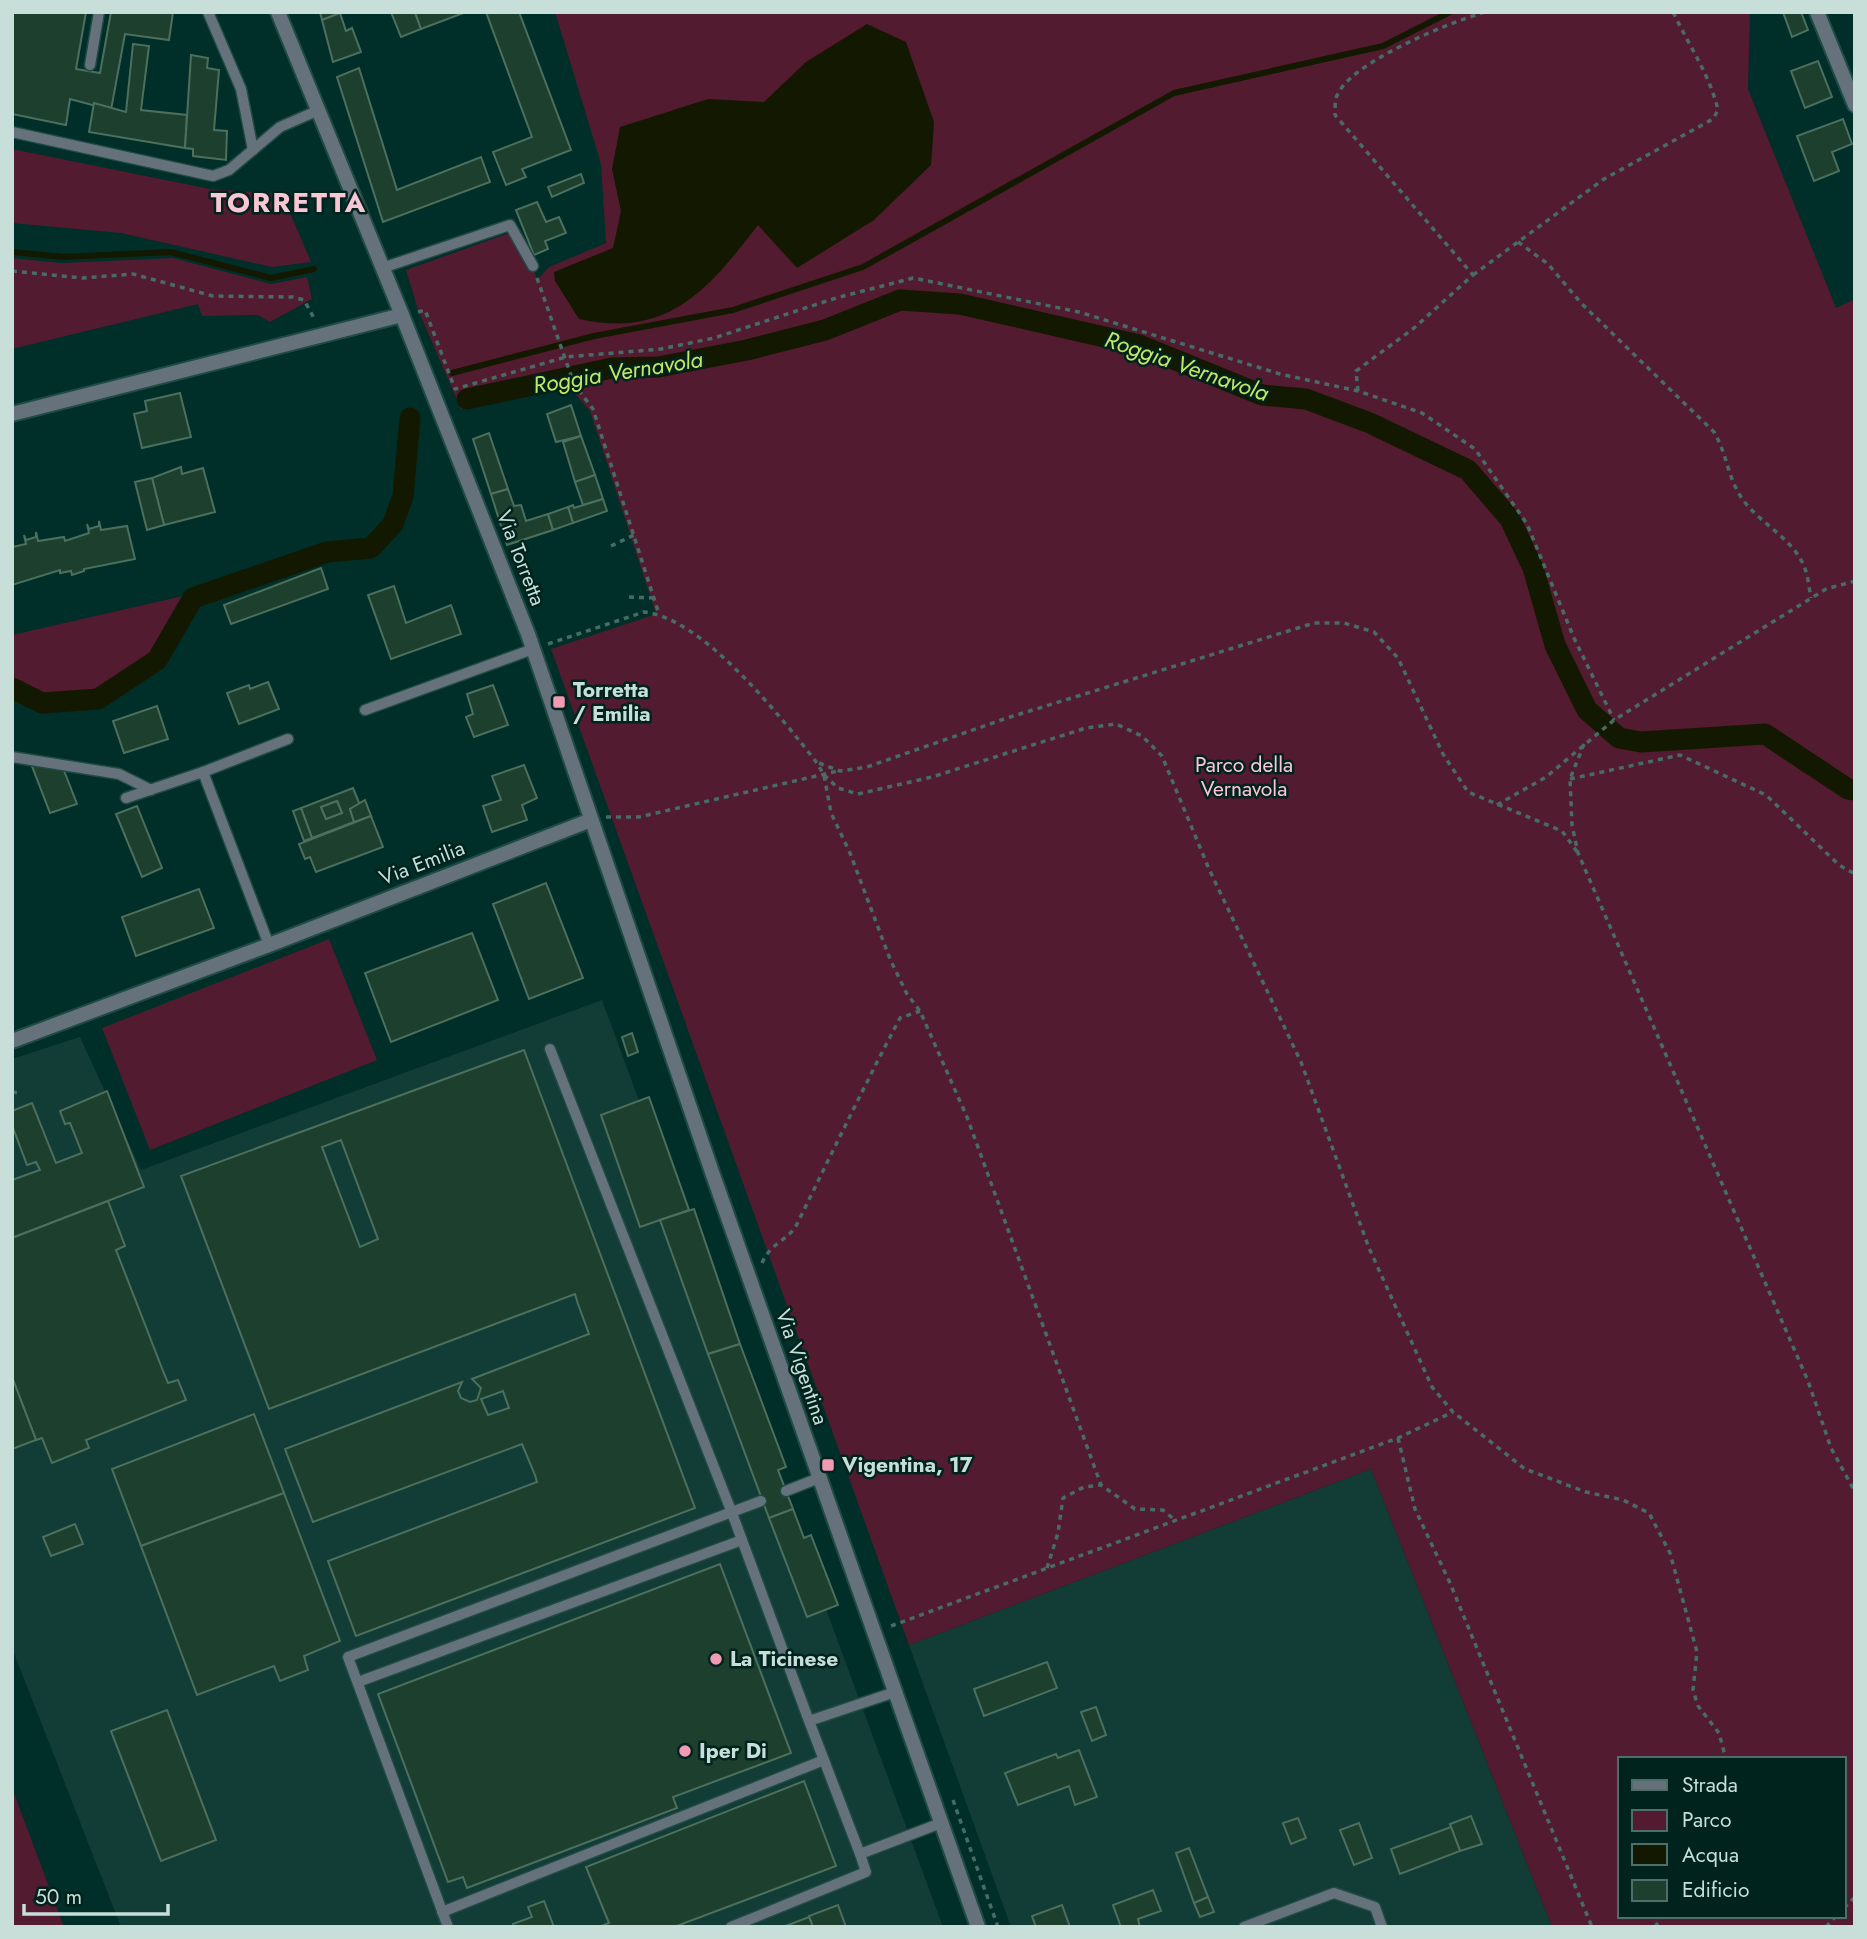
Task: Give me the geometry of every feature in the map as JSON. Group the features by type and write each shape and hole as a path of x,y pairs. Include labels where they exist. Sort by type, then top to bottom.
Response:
{"street":[{"name":"Via Torretta","path":"278,12 537,647 597,818"},
{"path":"1817,12 1855,105"},
{"path":"12,414 402,315"},
{"name":"Via Emilia","path":"12,1041 597,818"},
{"name":"Via Vigentina","path":"597,818 819,1478 978,1927"}],"lane":[{"path":"90,65 99,12"},
{"path":"208,12 241,89 253,150"},
{"path":"12,132 213,176 229,170 280,127 318,110"},
{"path":"382,268 510,225 533,266"},
{"path":"365,710 537,647"},
{"path":"126,798 288,739"},
{"path":"12,757 119,774 151,790"},
{"path":"203,772 269,945"},
{"path":"550,1049 732,1513 866,1872 731,1927"},
{"path":"786,1491 819,1478"},
{"path":"448,1927 348,1657 761,1501"},
{"path":"358,1682 742,1540"},
{"path":"809,1721 895,1692"},
{"path":"442,1912 824,1760"},
{"path":"860,1854 941,1823"},
{"path":"1244,1927 1334,1893 1375,1907 1382,1927"}],"path":[{"path":"1473,275 1335,115 1336,97 1350,80 1398,47 1444,25 1485,12"},
{"path":"1358,391 1356,372 1415,328 1473,275 1604,180 1713,120 1718,110 1714,92 1702,63 1673,12"},
{"path":"1517,242 1548,264 1581,303 1714,432 1726,452 1729,478 1744,501 1804,564 1811,598"},
{"path":"533,266 575,384 593,409 659,614"},
{"path":"12,271 83,278 133,274 214,296 293,297 304,300 320,329 327,335"},
{"path":"402,315 425,310 455,389 567,360 661,349 714,338 836,298 914,278 1079,312 1280,374 1358,391 1422,413 1475,449 1527,524 1574,638 1614,720"},
{"path":"611,546 635,535"},
{"path":"1496,806 1546,777 1614,720 1826,589 1855,581"},
{"path":"629,597 654,598"},
{"path":"537,647 644,612 659,614 708,644 738,671 817,763 824,775 838,788 858,794 932,777 1086,728 1116,724 1150,741 1162,756 1209,869 1296,1051 1369,1248 1432,1387 1453,1412 1525,1469 1586,1492 1623,1500 1648,1513 1670,1553 1697,1652 1693,1690 1698,1706 1719,1733 1725,1757"},
{"path":"597,818 639,817 867,767 1007,718 1314,624 1344,624 1374,632 1398,658 1443,754 1468,792 1496,806 1562,831 1578,853"},
{"path":"1584,744 1570,779 1572,825 1578,853 1808,1381 1831,1448 1855,1492"},
{"path":"1570,779 1680,755 1766,795 1839,865 1855,874"},
{"path":"817,763 840,771"},
{"path":"824,775 831,813 850,853 890,959 907,994 920,1011 967,1117 1101,1485 1135,1509 1163,1510 1175,1520"},
{"path":"762,1263 768,1249 795,1228 849,1114 900,1018 920,1011"},
{"path":"12,1092 22,1093"},
{"path":"891,1626 1398,1438 1453,1412"},
{"path":"1398,1438 1415,1509 1450,1583 1592,1927"},
{"path":"1047,1568 1058,1533 1063,1498 1084,1487 1101,1485"}],"shaded area":[{"path":"602,1000 943,1927 121,1927 12,1648 12,1059 80,1037 141,1170"},
{"path":"1371,1469 1552,1927 1011,1927 909,1645"}],"green space":[{"name":"Parco della Vernavola","path":"555,12 1750,12 1748,89 1836,308 1855,299 1855,1927 1552,1927 1371,1469 909,1645 551,649 656,614 590,411 567,385 461,409 418,310 406,270 512,232 538,279 549,267 606,243 601,164"},
{"path":"12,149 210,189 282,194 311,262 272,267 121,233 12,223"},
{"path":"12,258 61,263 173,258 271,284 307,277 312,299 270,322 258,315 202,316 198,304 12,349"},
{"path":"183,596 152,654 94,694 40,700 12,686 12,635"},
{"path":"329,939 377,1060 150,1150 102,1028"},
{"path":"12,1788 64,1927 12,1927"}],"water":[{"path":"867,24 906,42 934,122 931,165 874,220 797,268 758,225 703,289 683,304 662,315 637,322 610,323 579,319 555,281 554,272 613,248 621,211 612,169 620,127 708,99 764,102 806,62"}],"building":[{"path":"12,12 86,12 76,69 100,73 111,12 173,12 169,40 125,34 111,110 70,99 66,125 12,114"},
{"path":"320,12 340,12 340,13 322,20"},
{"path":"391,12 415,12 421,29 401,37"},
{"path":"415,12 466,12 421,29"},
{"path":"486,12 519,12 571,150 522,169 526,177 506,185 493,152 532,137"},
{"path":"1783,12 1801,12 1808,30 1792,37"},
{"path":"340,13 346,31 352,28 361,52 333,62 322,20"},
{"path":"133,44 149,46 141,110 187,115 185,148 89,132 94,103 126,112"},
{"path":"191,55 208,58 207,68 219,70 214,130 227,131 226,160 193,156 193,149 185,148"},
{"path":"1818,61 1832,97 1805,108 1791,71"},
{"path":"359,68 397,190 481,157 490,182 383,222 337,77"},
{"path":"1843,119 1852,144 1832,152 1839,171 1814,181 1797,136"},
{"path":"581,174 584,183 552,197 548,187"},
{"path":"537,202 546,222 559,217 566,233 545,241 548,249 534,255 516,210"},
{"path":"180,393 191,437 142,448 134,414 147,411 145,401"},
{"path":"571,405 581,436 556,442 547,414"},
{"path":"489,433 508,489 491,494 473,439"},
{"path":"581,436 595,475 575,482 563,442"},
{"path":"181,467 182,474 203,468 215,512 164,525 152,478"},
{"path":"595,475 603,499 583,505 575,482"},
{"path":"152,478 164,525 147,530 135,482"},
{"path":"508,489 514,506 521,505 526,521 548,514 553,530 507,545 491,494"},
{"path":"603,499 607,511 573,523 568,507 573,505 574,508"},
{"path":"568,507 573,523 553,530 548,514"},
{"path":"99,521 101,530 127,526 135,559 84,569 72,575 71,571 60,573 60,570 12,585 12,547 26,544 24,535 26,540 36,537 36,532 38,541 64,537 65,541 89,533 87,524 89,529 99,526"},
{"path":"321,568 328,589 231,624 224,605"},
{"path":"394,586 406,623 451,605 461,634 391,659 368,595"},
{"path":"268,682 279,709 239,724 227,693"},
{"path":"493,685 508,725 474,737 466,717 473,714 467,694"},
{"path":"157,706 168,739 124,753 113,721"},
{"path":"30,761 63,768 77,804 50,813"},
{"path":"524,765 537,798 522,805 527,820 492,832 483,806 501,800 492,776"},
{"path":"353,788 360,805 350,809 354,822 312,838 301,808","holes":["337,801 342,813 326,819 321,807"]},
{"path":"365,800 371,816 354,822 350,809"},
{"path":"337,801 342,813 326,819 321,807"},
{"path":"137,806 162,868 142,877 116,814"},
{"path":"301,808 312,838 304,841 293,811"},
{"path":"371,816 383,847 316,872 310,857 305,859 299,844"},
{"path":"546,883 583,978 529,999 493,904"},
{"path":"199,889 214,928 136,956 122,917"},
{"path":"472,933 498,1000 391,1042 365,973"},
{"path":"632,1033 638,1052 628,1056 622,1037"},
{"path":"524,1050 695,1508 356,1636 328,1561 537,1482 535,1475 522,1444 313,1522 285,1449 462,1382 458,1391 461,1398 470,1402 477,1400 481,1388 472,1379 589,1334 575,1294 269,1409 181,1176","holes":["341,1140 378,1239 360,1247 322,1147","503,1391 509,1408 488,1415 481,1399"]},
{"path":"107,1091 144,1187 12,1238 12,1180 40,1170 36,1162 27,1165 12,1125 12,1111 32,1103 56,1163 82,1153 70,1123 65,1124 60,1111"},
{"path":"649,1097 689,1210 640,1227 601,1115"},
{"path":"108,1201 125,1246 116,1250 163,1371 168,1383 178,1380 186,1400 86,1440 89,1448 52,1463 42,1438 36,1440 12,1377 12,1238"},
{"path":"694,1209 740,1344 708,1354 660,1220"},
{"path":"740,1344 786,1467 778,1470 793,1509 769,1518 708,1354"},
{"path":"12,1377 36,1440 12,1449"},
{"path":"254,1414 284,1493 141,1546 112,1469"},
{"path":"284,1493 340,1641 304,1656 308,1670 280,1681 274,1666 197,1695 141,1546"},
{"path":"793,1509 804,1538 811,1535 838,1605 807,1617 769,1518"},
{"path":"75,1524 83,1544 51,1556 43,1537"},
{"path":"720,1564 791,1753 673,1797 677,1808 467,1888 463,1877 448,1882 378,1694"},
{"path":"1047,1662 1057,1688 984,1716 974,1689"},
{"path":"1096,1707 1106,1735 1092,1741 1081,1712"},
{"path":"167,1710 216,1840 161,1861 111,1731"},
{"path":"1079,1750 1097,1797 1075,1805 1069,1786 1018,1805 1005,1773 1056,1754 1058,1758"},
{"path":"804,1781 836,1866 674,1927 599,1927 609,1923 586,1867"},
{"path":"1471,1816 1482,1844 1460,1851 1450,1824"},
{"path":"1298,1818 1306,1838 1291,1844 1283,1823"},
{"path":"1359,1823 1372,1858 1354,1865 1340,1830"},
{"path":"1451,1827 1460,1851 1400,1874 1391,1849"},
{"path":"1189,1848 1208,1897 1194,1903 1176,1853"},
{"path":"1153,1890 1161,1911 1138,1919 1140,1927 1121,1927 1113,1905"},
{"path":"1208,1897 1214,1912 1200,1917 1194,1903"},
{"path":"544,1901 554,1927 513,1927 513,1924 532,1917 528,1907"},
{"path":"838,1905 846,1927 813,1927 809,1916"},
{"path":"1062,1905 1070,1927 1036,1927 1032,1916"},
{"path":"809,1917 813,1927 783,1927"}],"waterway":[{"path":"452,373 594,336 733,310 863,267 1174,93 1383,46 1450,12"},
{"path":"12,252 63,257 171,252 271,278 314,269"},
{"name":"Roggia Vernavola","path":"467,399 612,368 658,367 747,350 825,330 900,300 960,304 1139,345 1262,395 1306,399 1370,423 1468,470 1510,519 1533,568 1555,645 1587,710 1619,738 1641,742 1765,734 1848,789 1855,790"},
{"name":"Roggia Vernavola","path":"12,688 42,703 98,699 157,660 193,598 327,552 371,548 393,524 403,496 410,418"}],"place":[{"name":"Torretta / Emilia","path":"559,702"},
{"name":"Vigentina, 17","path":"828,1465"},
{"name":"La Ticinese","path":"716,1659"},
{"name":"Iper Di","path":"685,1751"}],"district":[{"name":"TORRETTA","path":"289,202"}]}
